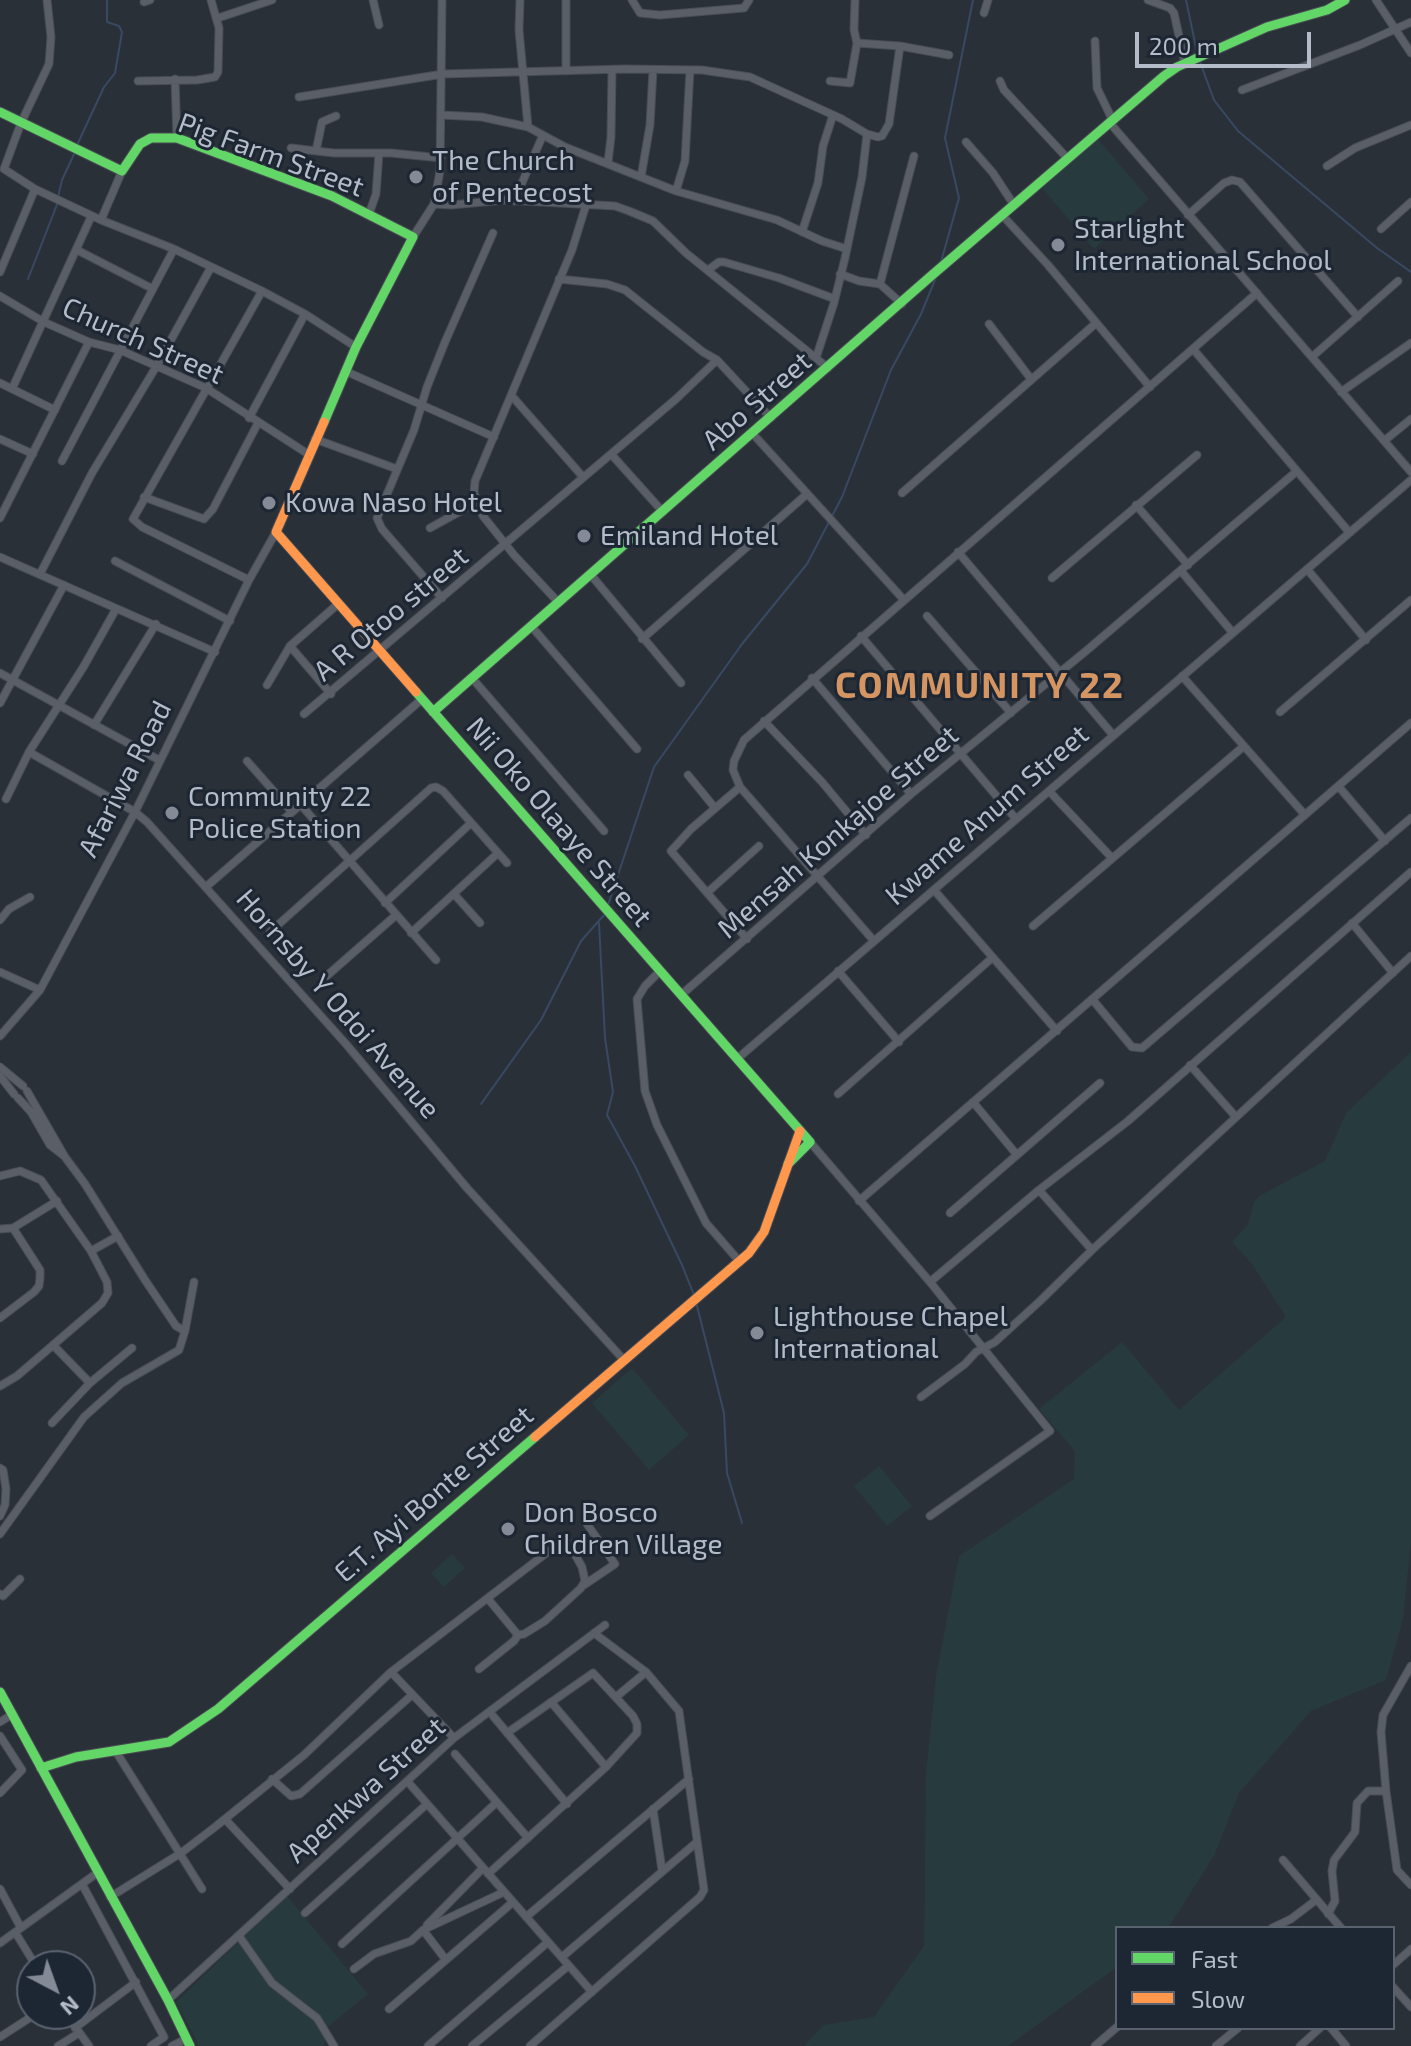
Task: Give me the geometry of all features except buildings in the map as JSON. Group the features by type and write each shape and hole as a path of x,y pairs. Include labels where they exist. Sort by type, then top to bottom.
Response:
{"main road":[{"name":"Abo Street","path":"433,712 1110,120 1169,72 1267,27 1327,10 1345,0"},
{"path":"0,112 122,171"},
{"name":"Pig Farm Street","path":"122,171 140,144 151,138 177,138 287,178 413,237"},
{"path":"276,532 356,347 413,237"},
{"name":"Nii Oko Olaaye Street","path":"276,532 810,1142"},
{"name":"E.T. Ayi Bonte Street","path":"41,1768 76,1757 169,1742 218,1709 623,1359 740,1262 764,1232 800,1131"},
{"path":"788,1164 810,1142"},
{"path":"0,1692 188,2042"}],"street":[{"path":"47,0 51,37 49,64 21,123 4,169 35,189 91,217 174,249 210,269 262,291 356,347"},
{"path":"138,81 215,77 218,72 218,18 211,0"},
{"path":"218,18 252,3 272,0"},
{"path":"373,0 379,25"},
{"path":"413,237 434,204 441,158 442,0"},
{"path":"520,0 519,30 528,127"},
{"path":"566,0 566,71"},
{"path":"632,0 640,13 660,15 744,8 749,0"},
{"path":"830,81 850,83 857,43 855,0"},
{"path":"984,13 988,0"},
{"path":"1148,0 1170,8 1174,13 1185,64"},
{"path":"1376,0 1411,53"},
{"path":"1242,90 1411,22"},
{"path":"1095,41 1097,88 1110,120 1188,215 1411,472"},
{"path":"857,43 900,46 949,55"},
{"path":"299,97 443,74 690,70 750,77 867,134 882,136 889,124 900,46"},
{"path":"608,162 612,70"},
{"path":"641,177 650,125 653,70"},
{"path":"676,191 685,161 690,70"},
{"path":"175,79 177,138"},
{"path":"1000,81 1004,90 1068,159"},
{"path":"441,115 482,117 528,127 565,147 676,191 777,220 847,249"},
{"path":"802,232 818,183 823,146 833,115"},
{"path":"316,151 322,122 336,116"},
{"path":"1327,166 1355,148 1411,125"},
{"path":"816,358 847,249 860,190 867,134"},
{"path":"514,201 543,135"},
{"path":"966,142 993,173 1014,205"},
{"path":"291,148 441,158"},
{"path":"369,214 376,194 379,153"},
{"path":"880,284 914,156"},
{"name":"Pig Farm Street","path":"101,220 122,171"},
{"path":"1188,215 1224,183 1232,180 1240,182 1358,317"},
{"path":"0,272 35,189"},
{"path":"434,204 514,201 615,206 653,221 828,368"},
{"path":"1381,229 1411,202"},
{"path":"559,603 506,546 483,516 477,502 475,481 559,279 586,205"},
{"path":"1003,216 1150,387"},
{"path":"12,389 91,217"},
{"path":"442,598 377,518 445,342 493,233"},
{"path":"62,461 174,249"},
{"path":"77,250 153,289"},
{"path":"708,270 724,262 835,299"},
{"path":"40,574 92,473 210,269"},
{"path":"840,274 880,284 902,304"},
{"path":"559,279 620,287 717,360 771,418"},
{"path":"1312,357 1398,281"},
{"path":"249,580 142,527 133,519 262,291"},
{"path":"874,941 740,787 733,765 744,740 1257,293"},
{"name":"Church Street","path":"1,299 89,342 120,350 206,388 308,454"},
{"path":"249,418 305,314"},
{"path":"989,324 1031,379"},
{"path":"902,493 1095,324"},
{"path":"0,518 89,342"},
{"path":"1341,392 1411,343"},
{"path":"1193,349 1349,532"},
{"path":"1403,350 1411,358"},
{"name":"A R Otoo street","path":"304,714 506,546 717,360"},
{"path":"345,371 494,437"},
{"path":"0,383 55,410"},
{"path":"511,395 583,477"},
{"path":"1384,441 1411,419"},
{"path":"144,497 204,519 213,509 258,423"},
{"path":"753,434 904,600"},
{"path":"0,439 33,454"},
{"path":"315,439 397,469"},
{"path":"611,454 663,512"},
{"path":"1052,578 1197,455"},
{"name":"Mensah Konkajoe Street","path":"681,995 911,794 1297,471"},
{"name":"Kwame Anum Street","path":"737,1059 1411,480"},
{"path":"642,639 807,494"},
{"path":"0,495 9,500"},
{"path":"430,528 477,502"},
{"path":"1136,505 1188,565"},
{"name":"Afariwa Road","path":"0,1036 40,990 135,812 249,580 276,532"},
{"path":"958,552 1113,735"},
{"path":"0,570 3,558 215,652"},
{"path":"115,561 230,621"},
{"path":"1307,569 1366,640"},
{"path":"1181,571 1233,633"},
{"path":"591,575 681,683"},
{"path":"0,703 64,585"},
{"path":"1280,712 1411,600"},
{"path":"267,685 290,646 338,604"},
{"path":"6,799 29,752 116,609"},
{"path":"927,616 1011,713"},
{"path":"94,725 156,624"},
{"path":"532,627 637,749"},
{"path":"861,636 1016,819"},
{"path":"290,646 331,694"},
{"path":"0,673 159,760"},
{"path":"1182,676 1305,815"},
{"path":"472,678 604,831"},
{"path":"812,678 911,794"},
{"path":"207,886 422,699"},
{"path":"764,721 822,782 866,835"},
{"path":"859,1201 1411,723"},
{"path":"1033,926 1244,746"},
{"name":"Hornsby Y Odoi Avenue","path":"29,752 135,812 207,886 467,1188 623,1359"},
{"path":"247,761 292,812"},
{"path":"688,775 715,808"},
{"path":"740,787 671,849 747,939"},
{"path":"1339,787 1385,841"},
{"path":"270,932 431,788 439,788 507,863"},
{"path":"1049,791 1111,857"},
{"path":"301,805 436,960"},
{"path":"1092,999 1132,1047 1142,1048 1411,818"},
{"path":"385,903 471,823"},
{"path":"708,892 759,846"},
{"path":"411,933 498,853"},
{"path":"930,1282 1039,1190 1128,1121 1411,872"},
{"path":"934,890 1057,1031"},
{"path":"454,894 480,923"},
{"path":"0,920 9,909 30,897"},
{"path":"322,980 395,916"},
{"path":"1352,923 1393,973"},
{"path":"921,1397 984,1347 995,1342 1411,956"},
{"path":"838,1094 992,958"},
{"path":"660,971 637,999 645,1091 657,1125 706,1223 740,1262"},
{"path":"838,971 899,1042"},
{"path":"0,972 40,990"},
{"path":"1190,1065 1236,1117"},
{"path":"0,1067 25,1088 50,1145 65,1157 176,1326 185,1331"},
{"path":"0,1076 16,1096 35,1110"},
{"path":"8,1086 15,1079"},
{"path":"950,1213 1100,1083"},
{"path":"973,1102 1017,1155"},
{"path":"810,1142 984,1347 1050,1431 930,1516"},
{"path":"0,1176 20,1171 41,1180 91,1251 107,1282 108,1293 102,1303 17,1376 0,1386"},
{"path":"1039,1190 1092,1250"},
{"path":"0,1229 13,1228 57,1201"},
{"path":"0,1303 3,1316 39,1286 40,1270 13,1228"},
{"path":"91,1251 118,1236"},
{"path":"0,1534 84,1417 122,1383 179,1350 194,1282"},
{"path":"53,1345 90,1383"},
{"path":"52,1423 90,1383 132,1348"},
{"path":"0,1468 6,1489 5,1505 0,1516"},
{"path":"479,1669 518,1635 545,1621 584,1585 615,1564 587,1524"},
{"path":"568,1542 584,1573 584,1585"},
{"path":"110,1897 181,1853 225,1819 304,1755 391,1672 489,1600 549,1551"},
{"path":"0,1594 3,1596 20,1579"},
{"path":"489,1600 518,1635"},
{"name":"Apenkwa Street","path":"168,2000 454,1738 605,1625"},
{"path":"530,2046 700,1897 704,1890 679,1711 646,1672 594,1633"},
{"path":"1411,1666 1383,1715 1381,1732 1397,1870 1411,1885"},
{"path":"391,1672 454,1738"},
{"path":"616,1697 646,1672"},
{"path":"354,1969 374,1954 411,1941 606,1767 637,1733 637,1724 593,1673 507,1733"},
{"path":"272,1779 291,1796 300,1794 412,1695"},
{"path":"551,1702 606,1767"},
{"path":"0,1722 13,1714"},
{"path":"493,1716 567,1804"},
{"path":"0,1736 22,1770 0,1793"},
{"path":"115,1750 202,1889"},
{"path":"455,1754 528,1838"},
{"path":"526,1917 689,1779"},
{"path":"408,1782 592,1992"},
{"path":"1328,1914 1335,1901 1334,1860 1355,1832 1357,1803 1368,1791 1386,1791"},
{"path":"342,1944 497,1802"},
{"path":"305,1913 427,1804"},
{"path":"653,1809 662,1870"},
{"path":"225,1819 290,1889"},
{"path":"562,1957 697,1842"},
{"path":"1283,1860 1339,1926"},
{"path":"0,1943 97,1873"},
{"path":"82,1884 170,2046 188,2042"},
{"path":"0,1889 28,1950"},
{"path":"423,1930 504,1892"},
{"path":"1276,1926 1316,1900"},
{"path":"389,2009 513,1902"},
{"path":"423,1930 446,1960"},
{"path":"239,1936 272,1983 317,2018 334,2046"},
{"path":"428,2046 548,1942"},
{"path":"1395,1963 1411,1949"},
{"path":"472,2046 568,1966"},
{"path":"58,2046 136,1982"},
{"path":"1395,1989 1411,2007"},
{"path":"1095,2046 1115,2029"},
{"path":"1216,2046 1236,2030"},
{"path":"1300,2046 1318,2030"},
{"path":"1333,2030 1346,2046"},
{"path":"77,2031 89,2046"},
{"path":"151,2046 164,2037"}],"green space":[{"path":"1098,139 1149,199 1094,249 1042,188"},
{"path":"1411,1052 1411,1543 1403,1619 1386,1680 1311,1711 1239,1793 1214,1856 1169,1926 1115,1926 1115,1968 1008,2046 804,2046 823,2025 874,2017 924,1946 926,1773 936,1676 959,1556 1074,1479 1075,1451 1039,1409 1122,1342 1179,1410 1286,1317 1252,1264 1232,1242 1248,1224 1254,1202 1261,1195 1325,1161 1346,1113"},
{"path":"632,1368 689,1435 649,1470 592,1403"},
{"path":"879,1466 912,1506 887,1526 854,1486"},
{"path":"452,1554 465,1568 444,1587 431,1573"},
{"path":"287,1896 368,1994 325,2029 324,2046 199,2046 176,2002"}],"waterway":[{"path":"78,143 104,87 115,73 122,32 119,26 107,22 107,0"},
{"path":"941,262 959,198 945,138 973,0"},
{"path":"1186,0 1197,52"},
{"path":"1200,62 1214,100 1238,131 1377,248 1411,272"},
{"path":"58,197 75,152"},
{"path":"28,279 58,202"},
{"path":"608,905 654,767 742,644 807,564 842,497 891,370 921,314 937,275"},
{"path":"481,1104 541,1020 581,941 604,915"},
{"path":"599,923 605,1038 613,1092 607,1115 635,1166 694,1295"},
{"path":"696,1302 724,1413 727,1473 742,1523"}],"traffic: fast":[{"path":"433,712 1164,76 1177,67 1267,27 1327,10 1345,0"},
{"path":"0,112 122,171 140,144 151,138 177,138 332,196 413,237 356,347 324,422"},
{"path":"416,692 810,1142 788,1164"},
{"path":"41,1768 76,1757 169,1742 218,1709 535,1437"},
{"path":"0,1692 190,2046"}],"traffic: slow":[{"path":"324,422 276,532 416,692"},
{"path":"535,1437 749,1253 764,1232 800,1131"}],"place":[{"name":"The Church of Pentecost","path":"416,177"},
{"name":"Starlight International School","path":"1058,245"},
{"name":"Kowa Naso Hotel","path":"269,503"},
{"name":"Emiland Hotel","path":"584,536"},
{"name":"Community 22 Police Station","path":"172,813"},
{"name":"Lighthouse Chapel International","path":"757,1333"},
{"name":"Don Bosco Children Village","path":"508,1529"}],"district":[{"name":"COMMUNITY 22","path":"980,686"}]}
